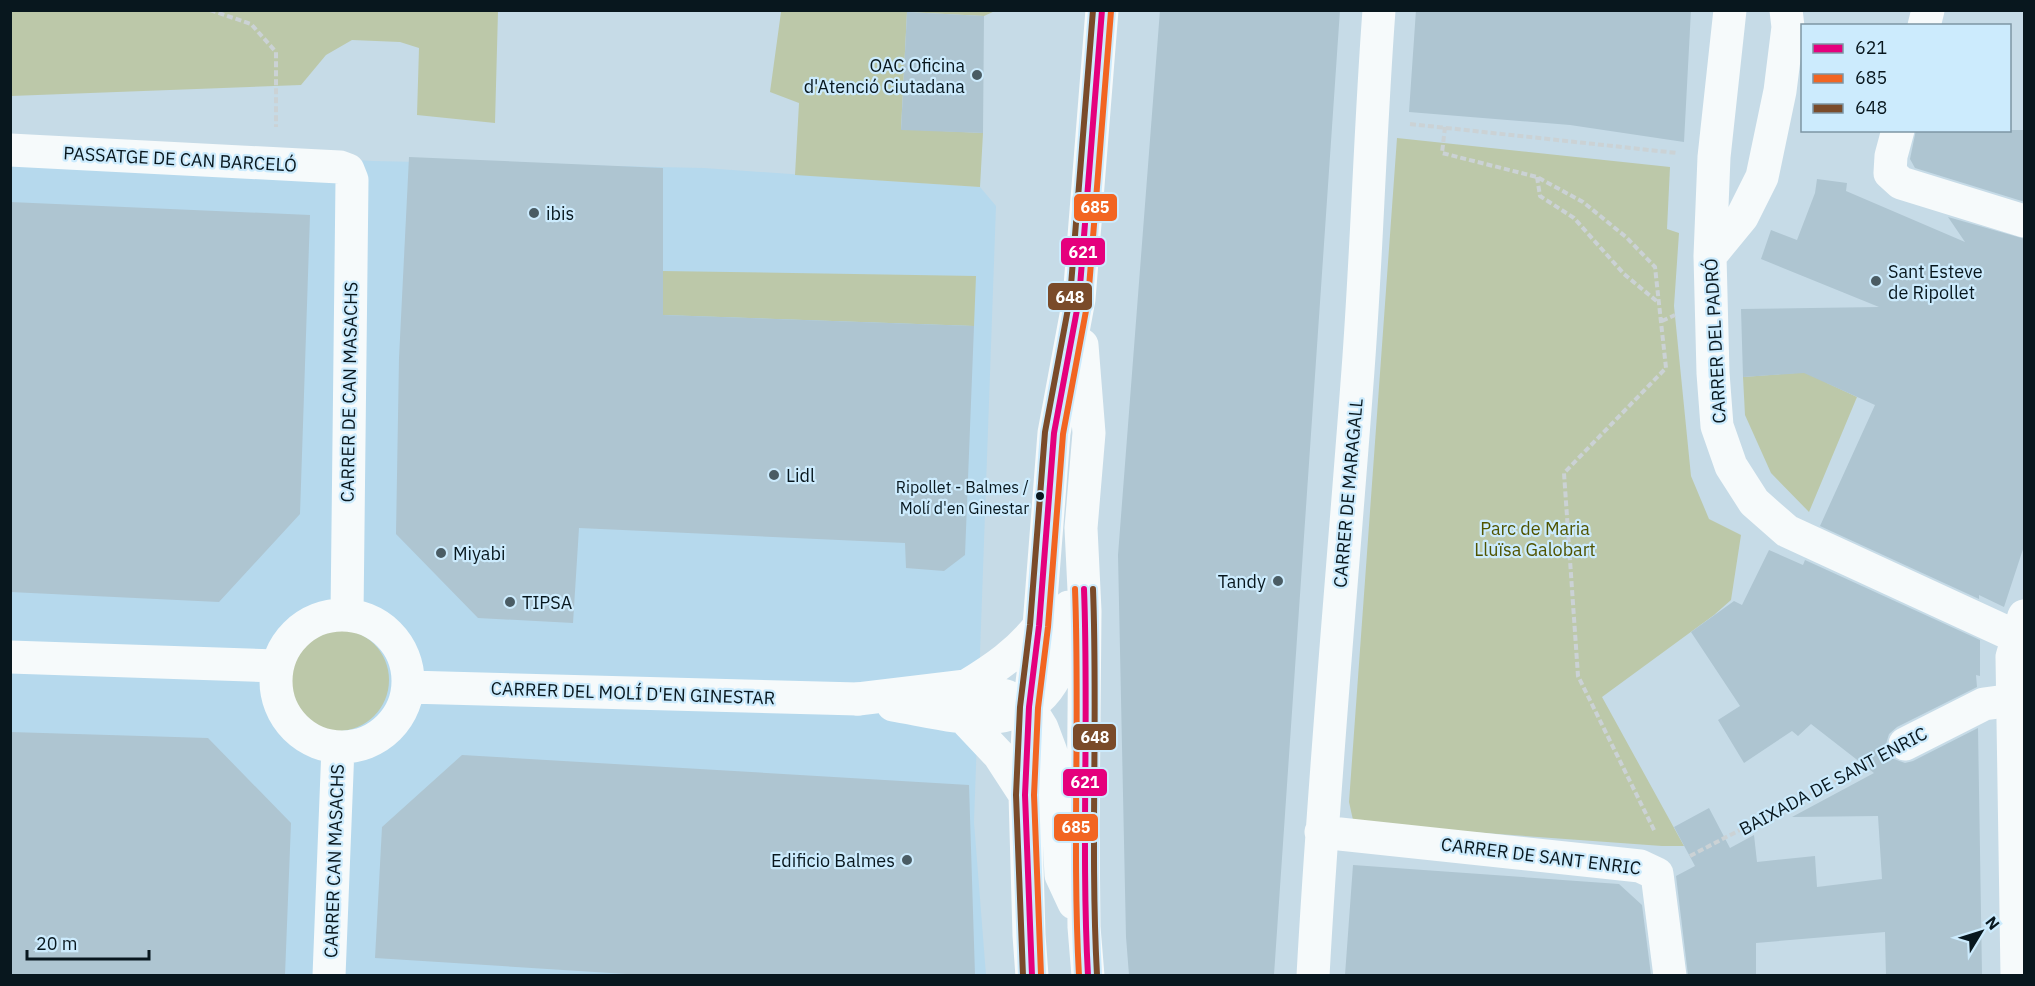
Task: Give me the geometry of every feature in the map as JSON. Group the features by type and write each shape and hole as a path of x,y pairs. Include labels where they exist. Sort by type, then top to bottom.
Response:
{"street":[{"path":"1032,975 1025,795 1029,707 1039,626 1054,433 1079,299 1102,10"},
{"name":"CARRER DE MARAGALL","path":"1313,975 1321,832 1358,367 1378,10"},
{"name":"CARRER DEL PADRÓ","path":"1730,10 1714,157 1710,256 1713,373 1717,426 1731,466 1754,502 1787,531 2022,629"},
{"path":"1710,256 1742,217 1762,177 1780,91 1788,27 1786,10"},
{"path":"1897,132 1891,156 1890,173 1901,183 2025,221"},
{"name":"PASSATGE DE CAN BARCELÓ","path":"10,150 340,167 348,170"},
{"name":"CARRER DE CAN MASACHS","path":"347,615 352,180 348,170"},
{"path":"1029,707 1046,692 1057,674 1066,634 1081,528 1089,433 1079,299"},
{"path":"1081,528 1085,627 1084,927 1088,975"},
{"path":"334,615 347,615 357,616 379,626 400,649 408,672 408,687 405,700 394,723 386,731 353,747 326,746 309,739 293,726 283,712 276,687 276,666 283,650 296,633 309,623 334,615"},
{"path":"1025,795 964,701 992,670 1026,643 1039,626"},
{"path":"2017,975 2012,657 2022,629"},
{"path":"10,657 276,666"},
{"name":"CARRER DEL MOLÍ D'EN GINESTAR","path":"408,687 964,701 996,718 1029,707"},
{"name":"BAIXADA DE SANT ENRIC","path":"1905,744 1984,704 2013,700"},
{"path":"1029,707 1042,728 1051,752 1056,779 1061,875 1084,927"},
{"name":"CARRER CAN MASACHS","path":"328,975 338,747"},
{"name":"CARRER DE SANT ENRIC","path":"1321,832 1641,866 1657,874 1671,975"}],"path":[{"path":"210,10 251,24 276,52 278,95 275,164"},
{"path":"1371,120 1681,153"},
{"path":"1445,127 1442,153 1537,177 1583,202 1626,237 1655,267 1666,368 1563,473 1578,676 1658,837 1657,874"},
{"path":"1537,177 1540,196 1575,218 1624,274 1659,303"},
{"name":"BAIXADA DE SANT ENRIC","path":"1657,874 1905,744"}],"shaded area":[{"path":"10,137 373,161 704,168 980,187 996,206 974,822 986,975 11,975"}],"green space":[{"path":"10,11 498,11 495,123 417,115 419,48 400,42 352,40 326,55 301,85 11,96"},
{"path":"777,11 995,11 984,16 907,12 901,129 983,133 980,187 795,175 799,103 770,92 781,12"},
{"name":"Parc de Maria Lluïsa Galobart","path":"1397,138 1670,167 1667,229 1679,233 1674,306 1691,476 1709,519 1741,535 1731,600 1602,697 1684,846 1375,825 1353,820 1349,802"},
{"path":"662,271 976,276 974,326 663,315"},
{"path":"1795,359 1827,383 1857,397 1809,512 1771,473 1745,415 1743,377 1795,373"},
{"path":"338,629 357,633 374,644 385,661 389,680 385,699 374,716 357,727 338,731 319,727 302,716 291,699 287,680 291,661 302,644 319,633"}],"building":[{"path":"1160,10 1340,10 1274,975 1129,975 1126,937 1118,555"},
{"path":"1416,10 1691,10 1684,142 1570,125 1409,112"},
{"path":"907,12 984,16 983,133 901,130"},
{"path":"2025,130 2025,202 1915,168 1910,159 1916,132"},
{"path":"409,157 663,168 663,315 974,326 965,555 944,571 906,568 905,543 579,528 573,623 478,618 396,534 399,358"},
{"path":"1817,179 1847,183 1846,191 1965,242 1948,217 2025,239 2025,543 2004,607 1979,595 1979,599 1820,526 1875,405 1804,373 1743,377 1741,309 1879,307 1761,259 1771,230 1797,240 1815,193"},
{"path":"10,202 310,215 300,514 219,602 10,592"},
{"path":"1769,550 1803,565 1805,560 1980,640 1980,676 1976,675 1977,687 1897,727 1889,734 1886,744 1888,752 1894,759 1905,763 1978,728 1982,975 1886,975 1885,932 1756,943 1756,975 1688,975 1676,876 1695,866 1674,827 1709,808 1730,848 1754,835 1757,862 1815,856 1817,887 1882,879 1878,816 1792,817 1874,773 1811,724 1798,736 1792,731 1744,763 1718,720 1740,706 1691,632 1734,601 1742,605"},
{"path":"10,732 208,738 291,823 285,975 10,975"},
{"path":"462,755 969,785 975,975 642,975 375,958 382,827"},
{"path":"1353,865 1619,884 1642,905 1651,975 1345,975"}],"transit line":[{"name":"648","path":"1023,976 1016,795 1020,707 1030,625 1045,432 1070,298 1093,10"},
{"name":"621","path":"1032,976 1025,795 1029,707 1039,626 1054,433 1079,299 1102,10"},
{"name":"685","path":"1041,975 1034,795 1038,708 1048,627 1063,434 1088,300 1111,11"},
{"name":"685","path":"1075,589 1076,879 1079,976"},
{"name":"621","path":"1084,589 1085,879 1088,976"},
{"name":"648","path":"1093,589 1094,879 1097,975"}],"place":[{"name":"OAC Oficina d'Atenció Ciutadana","path":"977,75"},
{"name":"ibis","path":"534,213"},
{"name":"Sant Esteve de Ripollet","path":"1876,281"},
{"name":"Lidl","path":"774,475"},
{"name":"Ripollet - Balmes / Molí d'en Ginestar","path":"1040,496"},
{"name":"Miyabi","path":"441,553"},
{"name":"Tandy","path":"1278,581"},
{"name":"TIPSA","path":"510,602"},
{"name":"Edificio Balmes","path":"907,860"}]}
